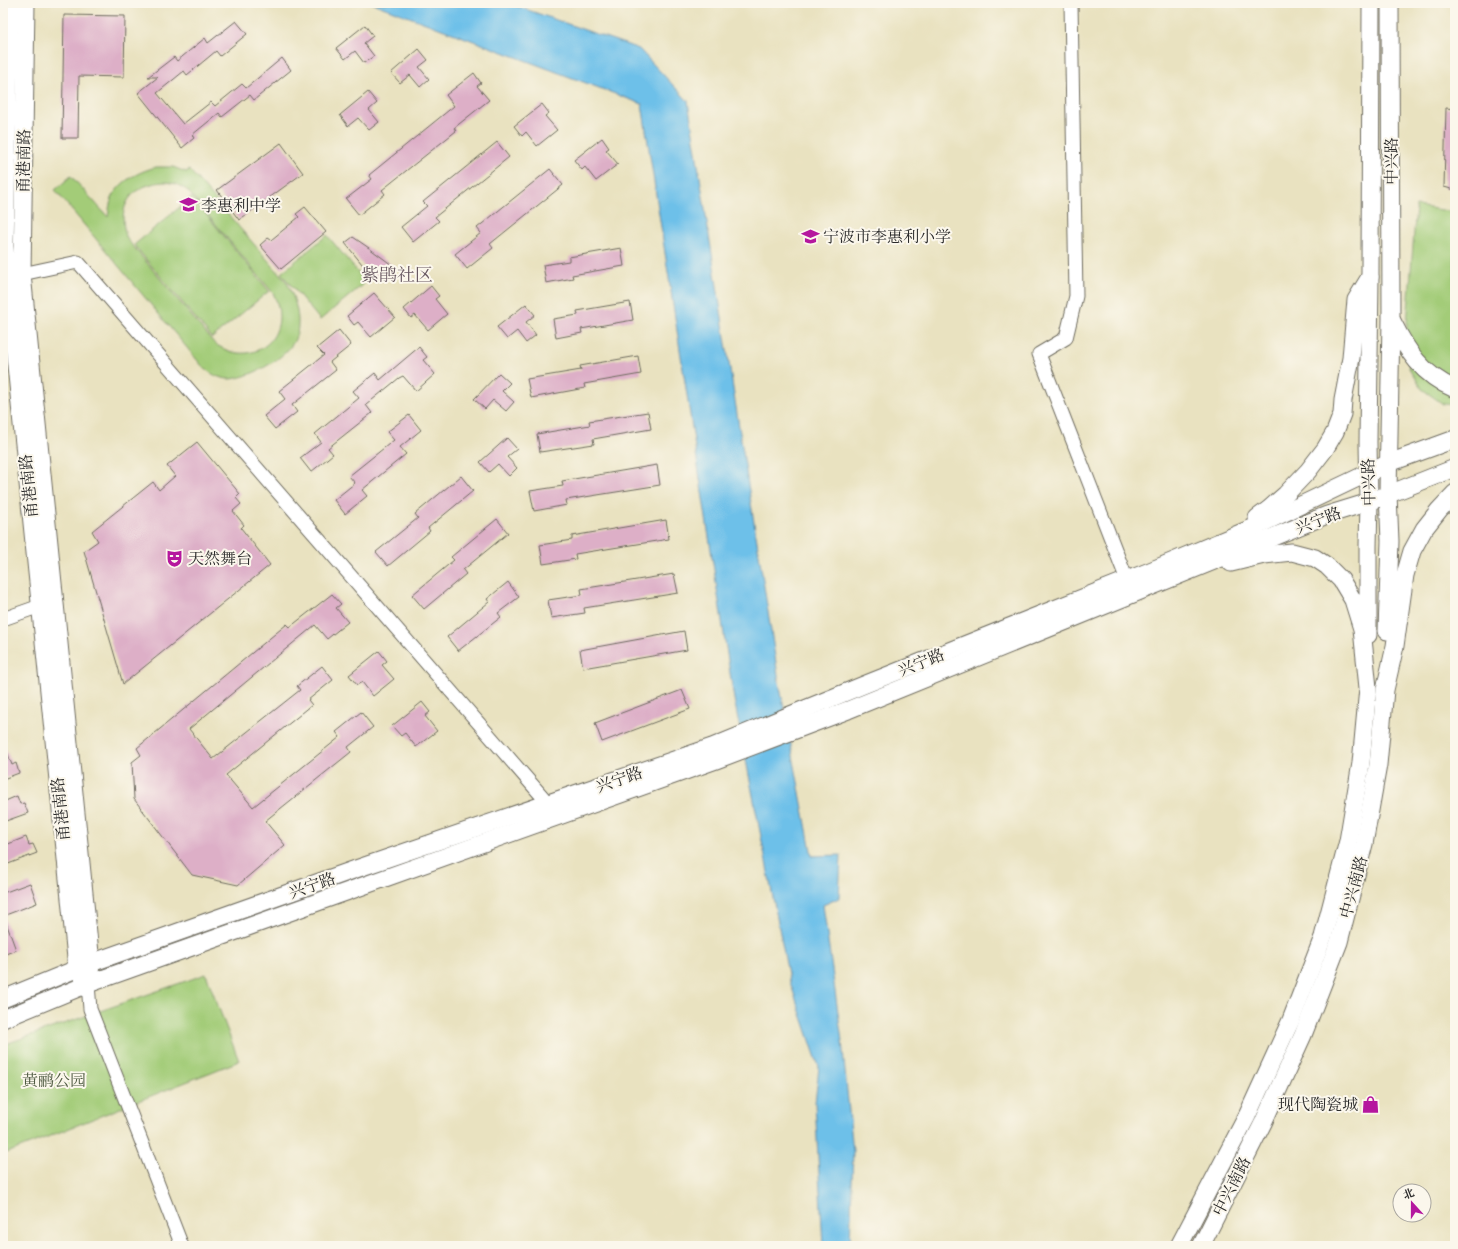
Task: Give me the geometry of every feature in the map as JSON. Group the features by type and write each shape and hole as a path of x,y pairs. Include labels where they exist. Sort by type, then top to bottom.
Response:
{"main road":[{"name":"甬港南路","path":"10,3 5,246 11,275 84,966"},
{"name":"甬港南路","path":"26,3 11,275 40,606 84,966"},
{"name":"中兴路","path":"1368,688 1371,3"},
{"name":"中兴路","path":"1384,690 1390,541 1388,494 1391,319 1390,3"},
{"name":"兴宁路","path":"1226,539 1269,509 1286,494 1308,471 1336,432 1342,414 1343,400 1351,358 1356,300 1370,277"},
{"name":"中兴路","path":"1391,319 1408,351 1424,370 1450,387"},
{"name":"兴宁路","path":"846,702 866,684 1226,539 1369,474 1389,463 1455,439"},
{"name":"兴宁路","path":"3,1019 88,984 394,874 714,754 1204,565 1327,515 1369,502 1455,468"},
{"name":"中兴南路","path":"1201,1246 1263,1123 1297,1049 1331,940 1364,844 1378,765 1384,690 1395,646 1405,575 1412,551 1424,529 1455,492"},
{"name":"兴宁路","path":"1204,565 1234,563 1264,555 1292,552 1315,558 1327,566"},
{"name":"中兴南路","path":"1179,1246 1247,1116 1291,1020 1331,940 1361,763 1368,688 1362,629 1353,600 1341,580 1327,566"},
{"name":"兴宁路","path":"3,999 84,966 548,803 714,754"},
{"path":"84,966 88,984"}],"street":[{"path":"1071,3 1076,296 1066,338 1039,354 1127,580"},
{"path":"11,275 78,262 548,803"},
{"path":"3,619 40,606"},
{"path":"88,984 90,1009 182,1246"}],"green space":[{"path":"156,167 173,167 186,172 189,170 286,281 295,303 298,328 293,343 273,362 245,376 228,379 221,378 203,367 55,190 71,176 108,217 111,201 118,188 135,175","holes":["166,182 176,184 187,190 273,293 278,309 278,323 274,336 266,345 255,351 242,353 228,351 214,343 127,239 123,216 129,198 144,187 154,183"]},
{"path":"192,197 269,291 212,338 134,245"},
{"path":"1416,206 1455,212 1455,405 1443,404 1422,389 1409,368 1406,336"},
{"path":"327,235 366,282 320,320 281,273"},
{"name":"黄鹂公园","path":"206,974 239,1061 7,1153 3,1142 3,1045"}],"water":[{"path":"372,3 508,3 639,49 688,101 779,682 812,856 841,855 839,898 823,905 842,1041 853,1151 850,1246 823,1246 815,1103 819,1067 789,979 734,699 642,104"}],"building":[{"path":"64,15 125,16 124,77 79,76 78,138 62,138"},
{"path":"236,21 247,34 220,56 216,51 187,75 184,71 157,93 183,124 211,102 215,106 242,84 246,88 282,58 291,70 254,100 250,95 222,117 219,113 192,135 194,138 182,148 138,93 158,77 148,77 174,57 177,61 205,38 208,43"},
{"path":"365,25 373,36 364,43 374,56 364,63 355,51 345,59 336,48"},
{"path":"419,49 428,60 419,67 429,79 420,87 410,75 400,83 391,73"},
{"path":"474,73 481,83 477,86 489,100 454,128 456,131 382,190 385,194 359,215 346,199 372,179 369,175 454,106 446,95"},
{"path":"368,92 377,103 369,110 379,122 369,130 358,118 348,126 340,115"},
{"path":"542,104 549,113 545,116 557,130 537,146 526,132 522,136 514,126"},
{"path":"1446,108 1455,109 1455,190 1444,187"},
{"path":"602,138 609,148 606,150 618,164 596,181 585,167 582,170 574,160"},
{"path":"497,142 509,157 435,217 439,221 413,242 401,227 427,206 423,202"},
{"path":"281,143 303,173 239,220 217,190"},
{"path":"550,169 563,185 490,244 493,248 467,269 455,254 481,233 477,228"},
{"path":"305,207 326,232 281,269 260,245 268,238 271,240 299,217 296,214"},
{"path":"353,237 392,265 375,280 345,243"},
{"path":"621,248 624,266 572,275 573,278 546,283 543,265 569,261 569,257"},
{"path":"431,286 439,296 435,299 447,314 428,330 415,315 411,318 404,309"},
{"path":"374,293 395,317 371,337 358,322 354,325 347,316"},
{"path":"630,302 633,320 581,329 582,333 556,338 553,319 578,315 577,311"},
{"path":"526,304 535,315 526,322 536,335 526,343 517,331 507,339 497,327"},
{"path":"339,330 351,345 330,362 336,370 292,405 297,412 275,429 264,416 285,399 279,391 324,355 317,348"},
{"path":"419,347 427,357 423,360 435,374 416,391 403,376 399,378 366,405 372,413 328,448 333,454 311,472 300,458 321,442 315,434 359,398 353,391 375,373 380,380"},
{"path":"638,356 641,374 584,384 585,388 531,398 527,379 581,370 580,366"},
{"path":"499,373 510,383 502,391 514,402 506,411 493,400 485,409 474,399"},
{"path":"648,412 651,429 593,439 594,444 540,452 537,434 590,425 589,421"},
{"path":"409,415 421,430 400,447 406,454 362,490 367,496 345,514 334,500 355,483 349,476 394,440 387,432"},
{"path":"507,438 517,449 507,457 517,468 509,476 498,464 489,472 480,462"},
{"name":"天然舞台","path":"197,442 240,494 236,498 241,504 233,511 244,525 241,528 270,565 123,684 84,551 98,541 92,531 153,482 159,490 175,476 167,466"},
{"path":"657,465 660,485 566,500 567,505 534,511 530,491 563,486 562,481"},
{"path":"461,476 473,491 428,528 430,531 388,566 376,552 418,518 415,514"},
{"path":"497,519 508,533 463,570 466,574 424,609 412,595 454,560 451,557"},
{"path":"666,520 669,539 575,554 576,559 543,564 540,545 572,540 572,536"},
{"path":"674,574 678,593 584,608 585,613 551,618 548,600 582,595 581,589"},
{"path":"508,582 519,597 498,613 501,617 458,651 447,637 489,602 487,599"},
{"path":"332,594 341,604 336,608 348,622 327,639 315,625 189,729 213,759 300,690 297,686 322,666 333,680 308,700 312,705 226,775 253,807 340,737 336,732 361,712 373,727 348,747 351,752 265,821 285,845 238,885 192,875 134,799 132,762 141,755 137,748 287,624 290,627"},
{"path":"684,631 687,650 583,668 580,650"},
{"path":"379,651 387,661 382,665 394,679 373,696 362,682 357,685 349,675"},
{"path":"682,690 690,709 602,742 595,723"},
{"path":"422,702 430,712 425,716 437,731 416,747 405,733 401,736 392,726"},
{"path":"4,744 12,765 16,763 19,773 3,779"},
{"path":"17,796 20,804 24,803 28,813 3,822 3,802"},
{"path":"26,837 29,845 33,844 37,853 3,866 3,846"},
{"path":"30,883 37,903 3,916 3,893"},
{"path":"4,917 16,950 3,955 3,918"}],"place":[{"name":"李惠利中学","path":"188,205"},
{"name":"宁波市李惠利小学","path":"810,236"},
{"name":"天然舞台","path":"175,558"},
{"name":"现代陶瓷城","path":"1371,1104"}],"district":[{"name":"紫鹃社区","path":"397,275"}]}
